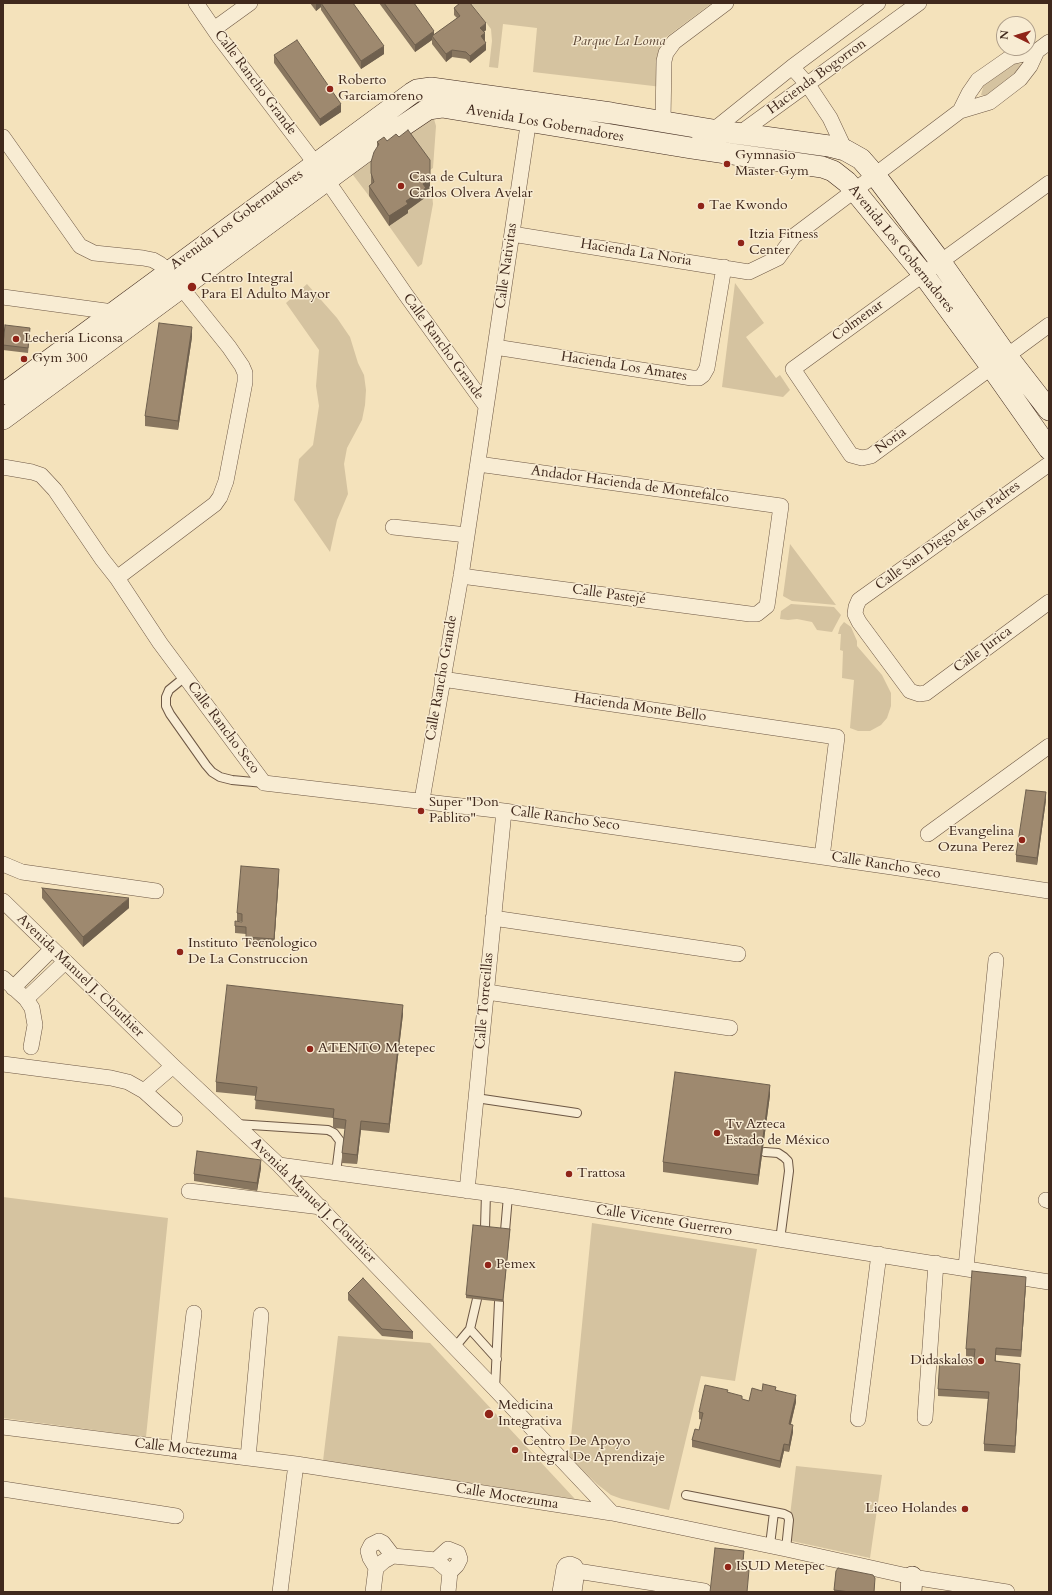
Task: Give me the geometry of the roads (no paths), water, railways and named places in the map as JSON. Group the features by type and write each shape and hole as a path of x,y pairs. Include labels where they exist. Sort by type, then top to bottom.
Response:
{"street":[{"name":"Calle Rancho Grande","path":"196,3 321,172 406,295 486,406 461,576 422,800"},
{"path":"214,29 250,3"},
{"path":"663,121 664,61 666,53 674,42 726,3"},
{"name":"Hacienda Bogorron","path":"714,141 792,67 878,3"},
{"name":"Hacienda Bogorron","path":"738,134 808,85 919,3"},
{"path":"960,111 990,102 1020,79 1043,47"},
{"path":"960,111 969,92 978,80 1011,57 1043,47"},
{"path":"792,67 808,85 835,128 845,150"},
{"name":"Avenida Los Gobernadores","path":"3,420 174,279 321,172 417,90 439,88 663,121 714,141 822,167 833,172 855,191 923,274 1000,362 1049,410"},
{"name":"Calle Nativitas","path":"486,406 532,101"},
{"name":"Avenida Los Gobernadores","path":"321,172 376,144 428,109 442,107 691,148 738,134 829,146 845,150 861,159 875,174 940,261 1000,362 1049,449"},
{"name":"Hacienda La Noria","path":"512,234 749,272 778,258 794,236 960,111"},
{"path":"3,137 8,155 80,246 94,253 153,260 174,279 228,347 242,366 245,373 245,382 226,481 220,498 215,504 117,578"},
{"name":"Colmenar","path":"793,369 1049,183"},
{"name":"Hacienda Los Amates","path":"495,347 699,378 703,375 707,368 724,267"},
{"name":"Avenida Los Gobernadores","path":"3,394 113,312 174,279"},
{"path":"3,297 113,312"},
{"name":"Noria","path":"793,369 851,455 862,458 870,456 1049,325"},
{"name":"Andador Hacienda de Montefalco","path":"478,464 781,506 767,606 757,614"},
{"name":"Calle San Diego de los Padres","path":"915,694 906,685 859,622 855,614 859,600 1049,464"},
{"name":"Calle Rancho Seco","path":"3,467 32,472 40,475 47,481 117,578 160,643 264,783 422,800 504,811 1049,891"},
{"path":"393,527 467,535"},
{"name":"Calle Pastejé","path":"461,576 757,614"},
{"name":"Calle Jurica","path":"915,694 926,693 1049,602"},
{"name":"Hacienda Monte Bello","path":"442,679 837,737 822,857"},
{"path":"928,834 1049,746"},
{"name":"Calle Torrecillas","path":"467,1191 504,811"},
{"path":"3,864 22,872 156,891"},
{"name":"Avenida Manuel J. Clouthier","path":"3,900 65,962 279,1165 321,1207 612,1513"},
{"path":"493,918 738,954"},
{"path":"31,1047 34,1017 32,1008 26,999 7,983 52,949"},
{"path":"966,1268 996,960"},
{"path":"26,999 65,962"},
{"path":"486,992 730,1028"},
{"path":"3,1064 111,1078 128,1082 144,1091 176,1119"},
{"path":"144,1091 173,1066"},
{"name":"Calle Vicente Guerrero","path":"279,1165 508,1196 1049,1282"},
{"path":"189,1191 321,1207"},
{"path":"858,1419 879,1254"},
{"path":"925,1418 936,1263"},
{"path":"178,1449 194,1313"},
{"path":"248,1458 261,1316"},
{"name":"Calle Moctezuma","path":"3,1427 296,1464 612,1513 770,1545 911,1585 1007,1592"},
{"path":"280,1592 296,1464"},
{"path":"3,1489 176,1516"},
{"path":"373,1592 376,1568 368,1551 371,1545 379,1541 383,1543 393,1556"},
{"path":"376,1568 393,1556 436,1560 450,1572 448,1592"},
{"path":"560,1592 563,1572 566,1565 575,1566 577,1571 574,1592"},
{"path":"577,1571 704,1591"}],"lane":[{"path":"185,677 169,690 166,697 166,706 206,765 212,772 220,777 232,780 264,783"},
{"path":"476,1098 577,1113"},
{"path":"236,1124 328,1130 334,1133 340,1141 336,1173"},
{"path":"765,1152 778,1153 788,1161 789,1170 780,1240"},
{"path":"485,1228 486,1193"},
{"path":"505,1231 508,1196"},
{"path":"455,1347 470,1329 477,1299"},
{"path":"495,1389 499,1302"},
{"path":"470,1329 497,1359"},
{"path":"686,1495 788,1516 789,1520 786,1549"},
{"path":"770,1545 774,1512"}],"place":[{"name":"Roberto Garciamoreno","path":"330,89"},
{"name":"Gymnasio Master Gym","path":"727,164"},
{"name":"Casa de Cultura Carlos Olvera Avelar","path":"401,186"},
{"name":"Tae Kwondo","path":"701,206"},
{"name":"Itzia Fitness Center","path":"741,243"},
{"name":"Centro Integral Para El Adulto Mayor","path":"192,287"},
{"name":"Lecheria Liconsa","path":"16,339"},
{"name":"Gym 300","path":"24,359"},
{"name":"Super \"Don Pablito\"","path":"421,811"},
{"name":"Evangelina Ozuna Perez","path":"1022,840"},
{"name":"Instituto Tecnologico De La Construccion","path":"180,952"},
{"name":"ATENTO Metepec","path":"310,1049"},
{"name":"Tv Azteca Estado de México","path":"717,1133"},
{"name":"Trattosa","path":"569,1174"},
{"name":"Pemex","path":"488,1265"},
{"name":"Didaskalos","path":"981,1361"},
{"name":"Medicina Integrativa","path":"489,1414"},
{"name":"Centro De Apoyo Integral De Aprendizaje","path":"515,1450"},
{"name":"Liceo Holandes","path":"965,1509"},
{"name":"ISUD Metepec","path":"728,1567"}],"park label":[{"name":"Parque La Loma","path":"619,42"}]}
